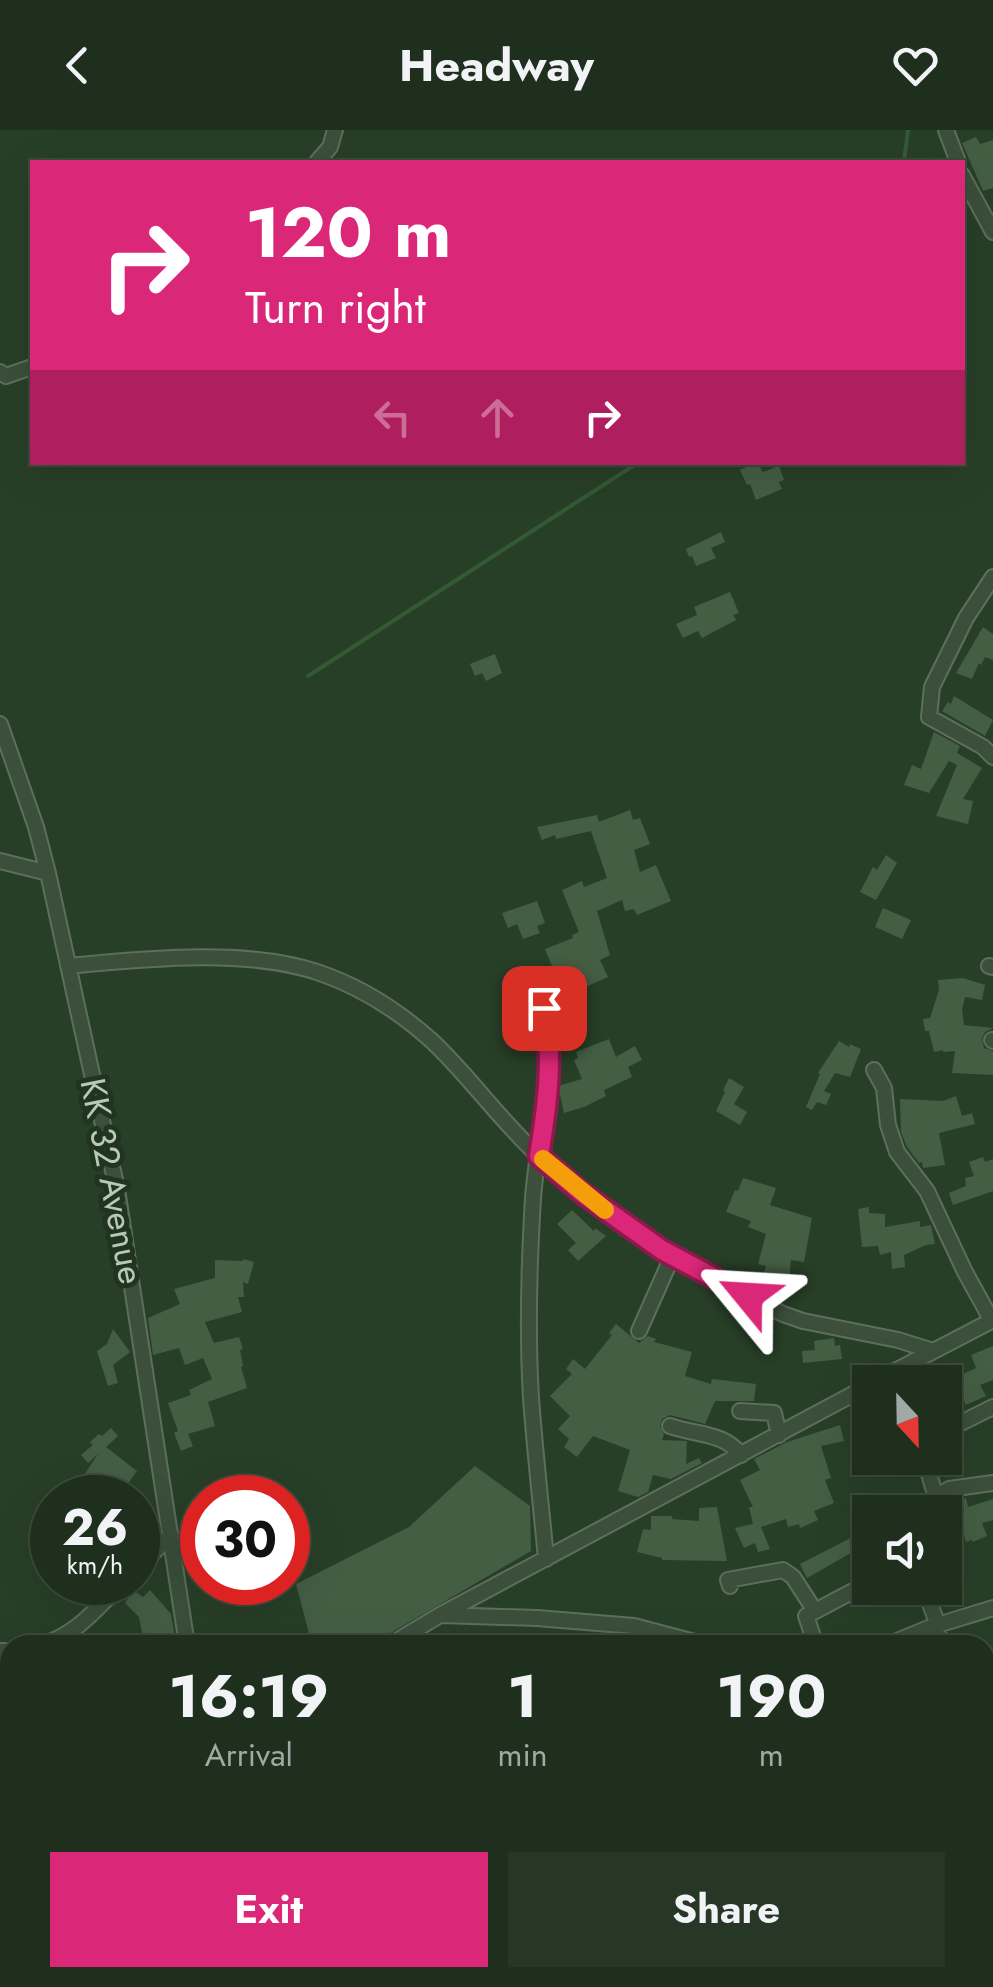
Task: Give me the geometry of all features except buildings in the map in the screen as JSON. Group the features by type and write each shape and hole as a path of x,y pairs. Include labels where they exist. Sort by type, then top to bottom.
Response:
{"street":[{"path":"319,160 330,147 336,130"},
{"path":"946,130 957,160"},
{"path":"965,181 993,232"},
{"path":"0,372 6,376 30,368"},
{"path":"993,577 966,618 932,687 929,718 983,747 993,757"},
{"name":"KK 32 Avenue","path":"0,724 48,873 120,1205 186,1635"},
{"path":"0,861 48,873"},
{"path":"68,966 163,959 243,960 314,971 351,985 433,1042 539,1156 582,1193 670,1254 793,1318 933,1351"},
{"path":"544,1008 549,1066 534,1196 530,1366 546,1559"},
{"path":"874,1070 884,1088 888,1125 897,1152 927,1191 965,1272 993,1320 907,1365"},
{"path":"640,1332 670,1254"},
{"path":"411,1635 440,1614 852,1395"},
{"path":"962,1422 993,1407"},
{"path":"740,1411 774,1413 779,1435"},
{"path":"670,1426 732,1443 741,1455"},
{"path":"940,1495 993,1482"},
{"path":"160,1546 171,1535"},
{"path":"730,1586 728,1580 783,1570 793,1576 815,1611"},
{"path":"813,1635 806,1616 852,1591"},
{"path":"64,1635 100,1605"},
{"path":"928,1605 940,1635"},
{"path":"912,1635 993,1608"},
{"path":"440,1614 634,1626 668,1635"}],"waterway":[{"path":"904,160 908,130"},
{"path":"308,676 634,465"}],"slow traffic":[{"path":"543,1159 605,1210"}],"route":[{"path":"544,1008 549,1034 548,1084 539,1156 582,1193 662,1250 748,1296"}]}
